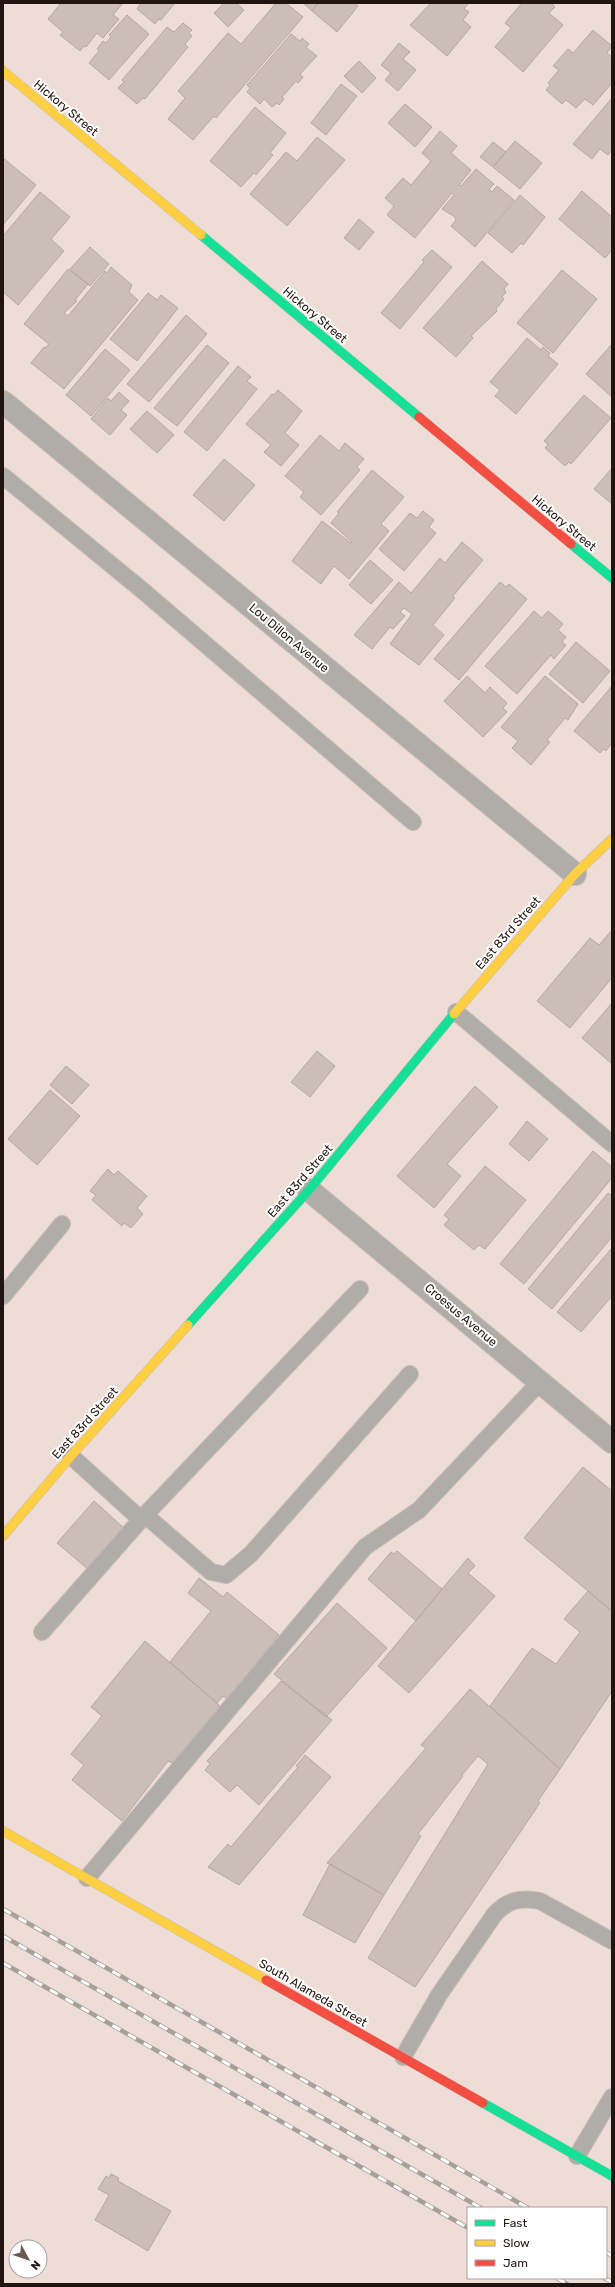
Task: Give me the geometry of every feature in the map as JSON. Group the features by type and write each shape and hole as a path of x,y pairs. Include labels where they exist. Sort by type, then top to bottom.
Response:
{"street":[{"name":"Hickory Street","path":"3,71 612,578"},
{"name":"Lou Dillon Avenue","path":"3,402 575,874"},
{"name":"East 83rd Street","path":"3,1536 71,1456 309,1190 456,1012 575,874 612,840"},
{"name":"Croesus Avenue","path":"309,1190 612,1442"},
{"name":"South Alameda Street","path":"3,1831 612,2176"}],"lane":[{"path":"3,476 142,590 412,822"},
{"path":"456,1012 612,1144"},
{"path":"3,1296 62,1224"},
{"path":"42,1632 145,1515 360,1289"},
{"path":"71,1456 138,1516 145,1515 211,1572 226,1575 251,1554 410,1374"},
{"path":"87,1878 365,1547 419,1510 540,1382"},
{"path":"403,2058 439,1995 494,1915 500,1908 510,1902 528,1898 540,1901 612,1941"},
{"path":"577,2156 612,2097"}],"building":[{"path":"61,3 123,3 113,15 119,19 103,38 97,33 86,47 84,46 80,51 60,35 63,32 48,19"},
{"path":"141,3 175,3 161,20 159,19 155,24 137,9"},
{"path":"224,3 236,3 244,10 228,27 214,13"},
{"path":"276,3 286,3 303,17 216,118 214,116 193,140 168,119 185,98 178,91 228,33 241,44"},
{"path":"303,3 318,3 312,11"},
{"path":"318,3 354,3 358,6 337,32 312,11"},
{"path":"431,3 469,3 464,9 469,12 463,20 471,27 447,56 410,25"},
{"path":"522,3 551,3 555,7 549,13 563,25 523,72 495,47 511,28 505,23"},
{"path":"127,15 149,34 109,80 89,63 99,51 97,49 103,41 106,43 111,37 109,35"},
{"path":"183,23 192,30 189,33 192,36 185,44 188,47 145,99 143,98 137,104 118,88 124,82 122,80 167,27 174,32"},
{"path":"593,30 612,46 607,53 612,57 612,83 593,105 585,99 576,108 566,100 562,104 546,90 550,85 548,83 559,70 553,66 568,49 573,53"},
{"path":"291,34 300,41 302,38 309,44 306,47 317,56 300,74 303,77 298,83 296,81 282,97 284,99 279,105 277,103 272,107 264,99 260,104 247,92 250,88 247,85"},
{"path":"399,43 410,52 403,59 416,70 398,91 385,80 391,73 381,65"},
{"path":"359,61 376,78 362,93 344,76"},
{"path":"341,84 357,96 326,135 311,123"},
{"path":"612,98 612,150 608,155 600,149 592,159 573,144"},
{"path":"405,104 432,127 415,147 388,123"},
{"path":"255,107 286,133 270,153 273,155 256,175 254,173 241,187 210,161"},
{"path":"440,131 457,146 451,153 471,170 459,185 461,186 476,169 494,184 489,189 492,192 497,186 514,200 475,247 451,226 456,220 455,217 442,209 454,195 452,193 415,238 387,215 394,206 385,198 403,178 411,185 431,161 422,153"},
{"path":"317,137 345,160 287,226 250,194 286,152 297,161"},
{"path":"515,141 542,163 520,189 493,167"},
{"path":"493,142 506,152 493,167 480,157"},
{"path":"3,158 36,185 3,225"},
{"path":"582,191 612,217 612,250 605,258 559,219"},
{"path":"40,192 70,217 51,239 64,251 18,305 3,292 3,236"},
{"path":"520,195 545,217 523,245 521,243 512,253 488,233"},
{"path":"359,219 374,232 359,250 344,238"},
{"path":"90,247 109,264 90,286 70,269"},
{"path":"432,250 452,267 400,329 381,313 424,262 422,260"},
{"path":"482,261 508,284 504,289 506,292 502,297 504,299 496,309 497,311 471,336 473,338 456,357 423,328"},
{"path":"111,267 132,285 129,292 138,300 64,389 31,363 44,347 45,348 49,344 24,324 68,269 88,284 75,300 77,301 64,313 68,316 105,271 107,273"},
{"path":"562,270 597,299 553,353 517,323"},
{"path":"148,293 157,300 161,295 178,308 137,361 110,339"},
{"path":"186,315 207,334 149,402 127,384"},
{"path":"527,338 541,350 543,347 550,353 548,356 558,364 516,414 495,396 500,390 490,382"},
{"path":"612,344 612,397 586,374"},
{"path":"207,345 229,363 177,426 154,408"},
{"path":"105,349 130,370 91,416 66,395"},
{"path":"238,366 251,377 247,381 257,389 207,451 184,432"},
{"path":"278,390 302,411 285,433 299,445 281,466 264,452 271,445 246,424 272,394 274,395"},
{"path":"119,392 129,401 121,410 127,415 110,435 91,419 108,398 111,401"},
{"path":"584,395 611,418 571,464 569,462 565,466 545,448 548,444 544,441"},
{"path":"147,411 174,435 157,453 130,429"},
{"path":"320,435 339,451 345,443 364,459 357,467 360,470 321,515 300,497 304,492 285,476"},
{"path":"224,459 255,485 224,521 193,495"},
{"path":"612,468 612,504 594,489"},
{"path":"372,470 404,497 381,524 389,531 349,579 334,566 321,584 292,561 322,521 351,543 352,542 331,523 339,513 337,512"},
{"path":"423,511 434,520 429,527 436,533 404,571 379,549 410,513 417,518"},
{"path":"462,542 483,560 453,596 455,598 433,625 444,635 419,665 390,644 412,614 404,608 400,612 405,616 393,629 390,627 372,649 354,635 399,582 411,593 440,558 445,563"},
{"path":"370,560 393,580 371,604 349,585"},
{"path":"500,582 506,587 509,584 527,599 459,680 434,659"},
{"path":"534,611 542,618 548,611 563,624 558,630 566,637 562,642 566,645 554,659 551,655 517,694 485,666"},
{"path":"576,642 610,671 583,703 549,674"},
{"path":"467,676 485,693 490,687 507,703 503,708 507,712 483,737 444,701"},
{"path":"545,676 578,704 568,720 565,718 547,740 550,742 531,765 512,748 518,741 501,727"},
{"path":"612,686 612,743 606,751 604,749 600,753 574,731"},
{"path":"612,930 612,978 570,1028 537,1001 590,938 599,945"},
{"path":"612,1003 612,1064 582,1038"},
{"path":"317,1051 335,1066 310,1097 291,1082"},
{"path":"66,1066 89,1085 72,1104 50,1085"},
{"path":"475,1086 498,1107 447,1164 461,1176 434,1208 397,1176"},
{"path":"50,1090 80,1116 37,1165 8,1139"},
{"path":"527,1121 548,1139 529,1161 509,1144"},
{"path":"593,1151 612,1167 612,1178 524,1284 500,1264"},
{"path":"485,1166 526,1200 485,1249 479,1245 474,1250 444,1225 449,1219 444,1215"},
{"path":"108,1169 114,1175 118,1171 147,1196 137,1208 143,1214 131,1228 124,1223 122,1226 92,1200 96,1195 90,1191"},
{"path":"608,1193 610,1195 612,1193 612,1237 552,1309 528,1289"},
{"path":"612,1248 612,1296 581,1332 557,1312"},
{"path":"583,1467 612,1491 612,1611 524,1538"},
{"path":"94,1501 125,1529 89,1570 57,1543"},
{"path":"397,1551 442,1589 416,1621 368,1579 391,1552 394,1554"},
{"path":"468,1558 475,1566 468,1573 495,1596 409,1693 378,1666"},
{"path":"199,1578 223,1597 227,1592 279,1635 253,1667 255,1669 228,1700 223,1696 217,1703 170,1662 211,1611 188,1593"},
{"path":"588,1591 612,1611 612,1691 560,1769 490,1706 532,1648 556,1664 580,1632 564,1619"},
{"path":"337,1603 387,1648 326,1717 274,1674"},
{"path":"145,1641 220,1706 172,1763 168,1761 122,1821 72,1780 84,1765 71,1754 102,1716 91,1707"},
{"path":"281,1681 332,1720 259,1805 237,1785 230,1792 205,1770 210,1764 207,1761"},
{"path":"470,1689 560,1769 538,1801 540,1803 415,1987 368,1958 488,1764 478,1756 462,1775 463,1776 418,1834 421,1836 384,1895 327,1863 426,1748 421,1745"},
{"path":"305,1755 331,1777 239,1885 208,1867 228,1844 231,1847 298,1767 296,1766"},
{"path":"330,1864 384,1895 355,1943 303,1915"},
{"path":"111,2174 119,2178 118,2181 171,2211 148,2251 95,2220 109,2195 98,2189 106,2176 109,2178"}],"railway":[{"path":"3,1909 526,2207"},
{"path":"3,1936 479,2207"},
{"path":"3,1963 467,2227"},
{"path":"607,2253 612,2256"},
{"path":"559,2279 567,2284"},
{"path":"606,2279 612,2282"}],"traffic: fast":[{"path":"201,235 419,417"},
{"path":"571,544 612,578"},
{"path":"188,1325 309,1190 454,1014"},
{"path":"483,2103 612,2176"}],"traffic: slow":[{"path":"3,71 201,235"},
{"path":"454,1014 575,874 612,839"},
{"path":"3,1536 71,1456 188,1325"},
{"path":"3,1831 266,1980"}],"traffic: jam":[{"path":"419,417 571,544"},
{"path":"266,1980 483,2103"}]}
